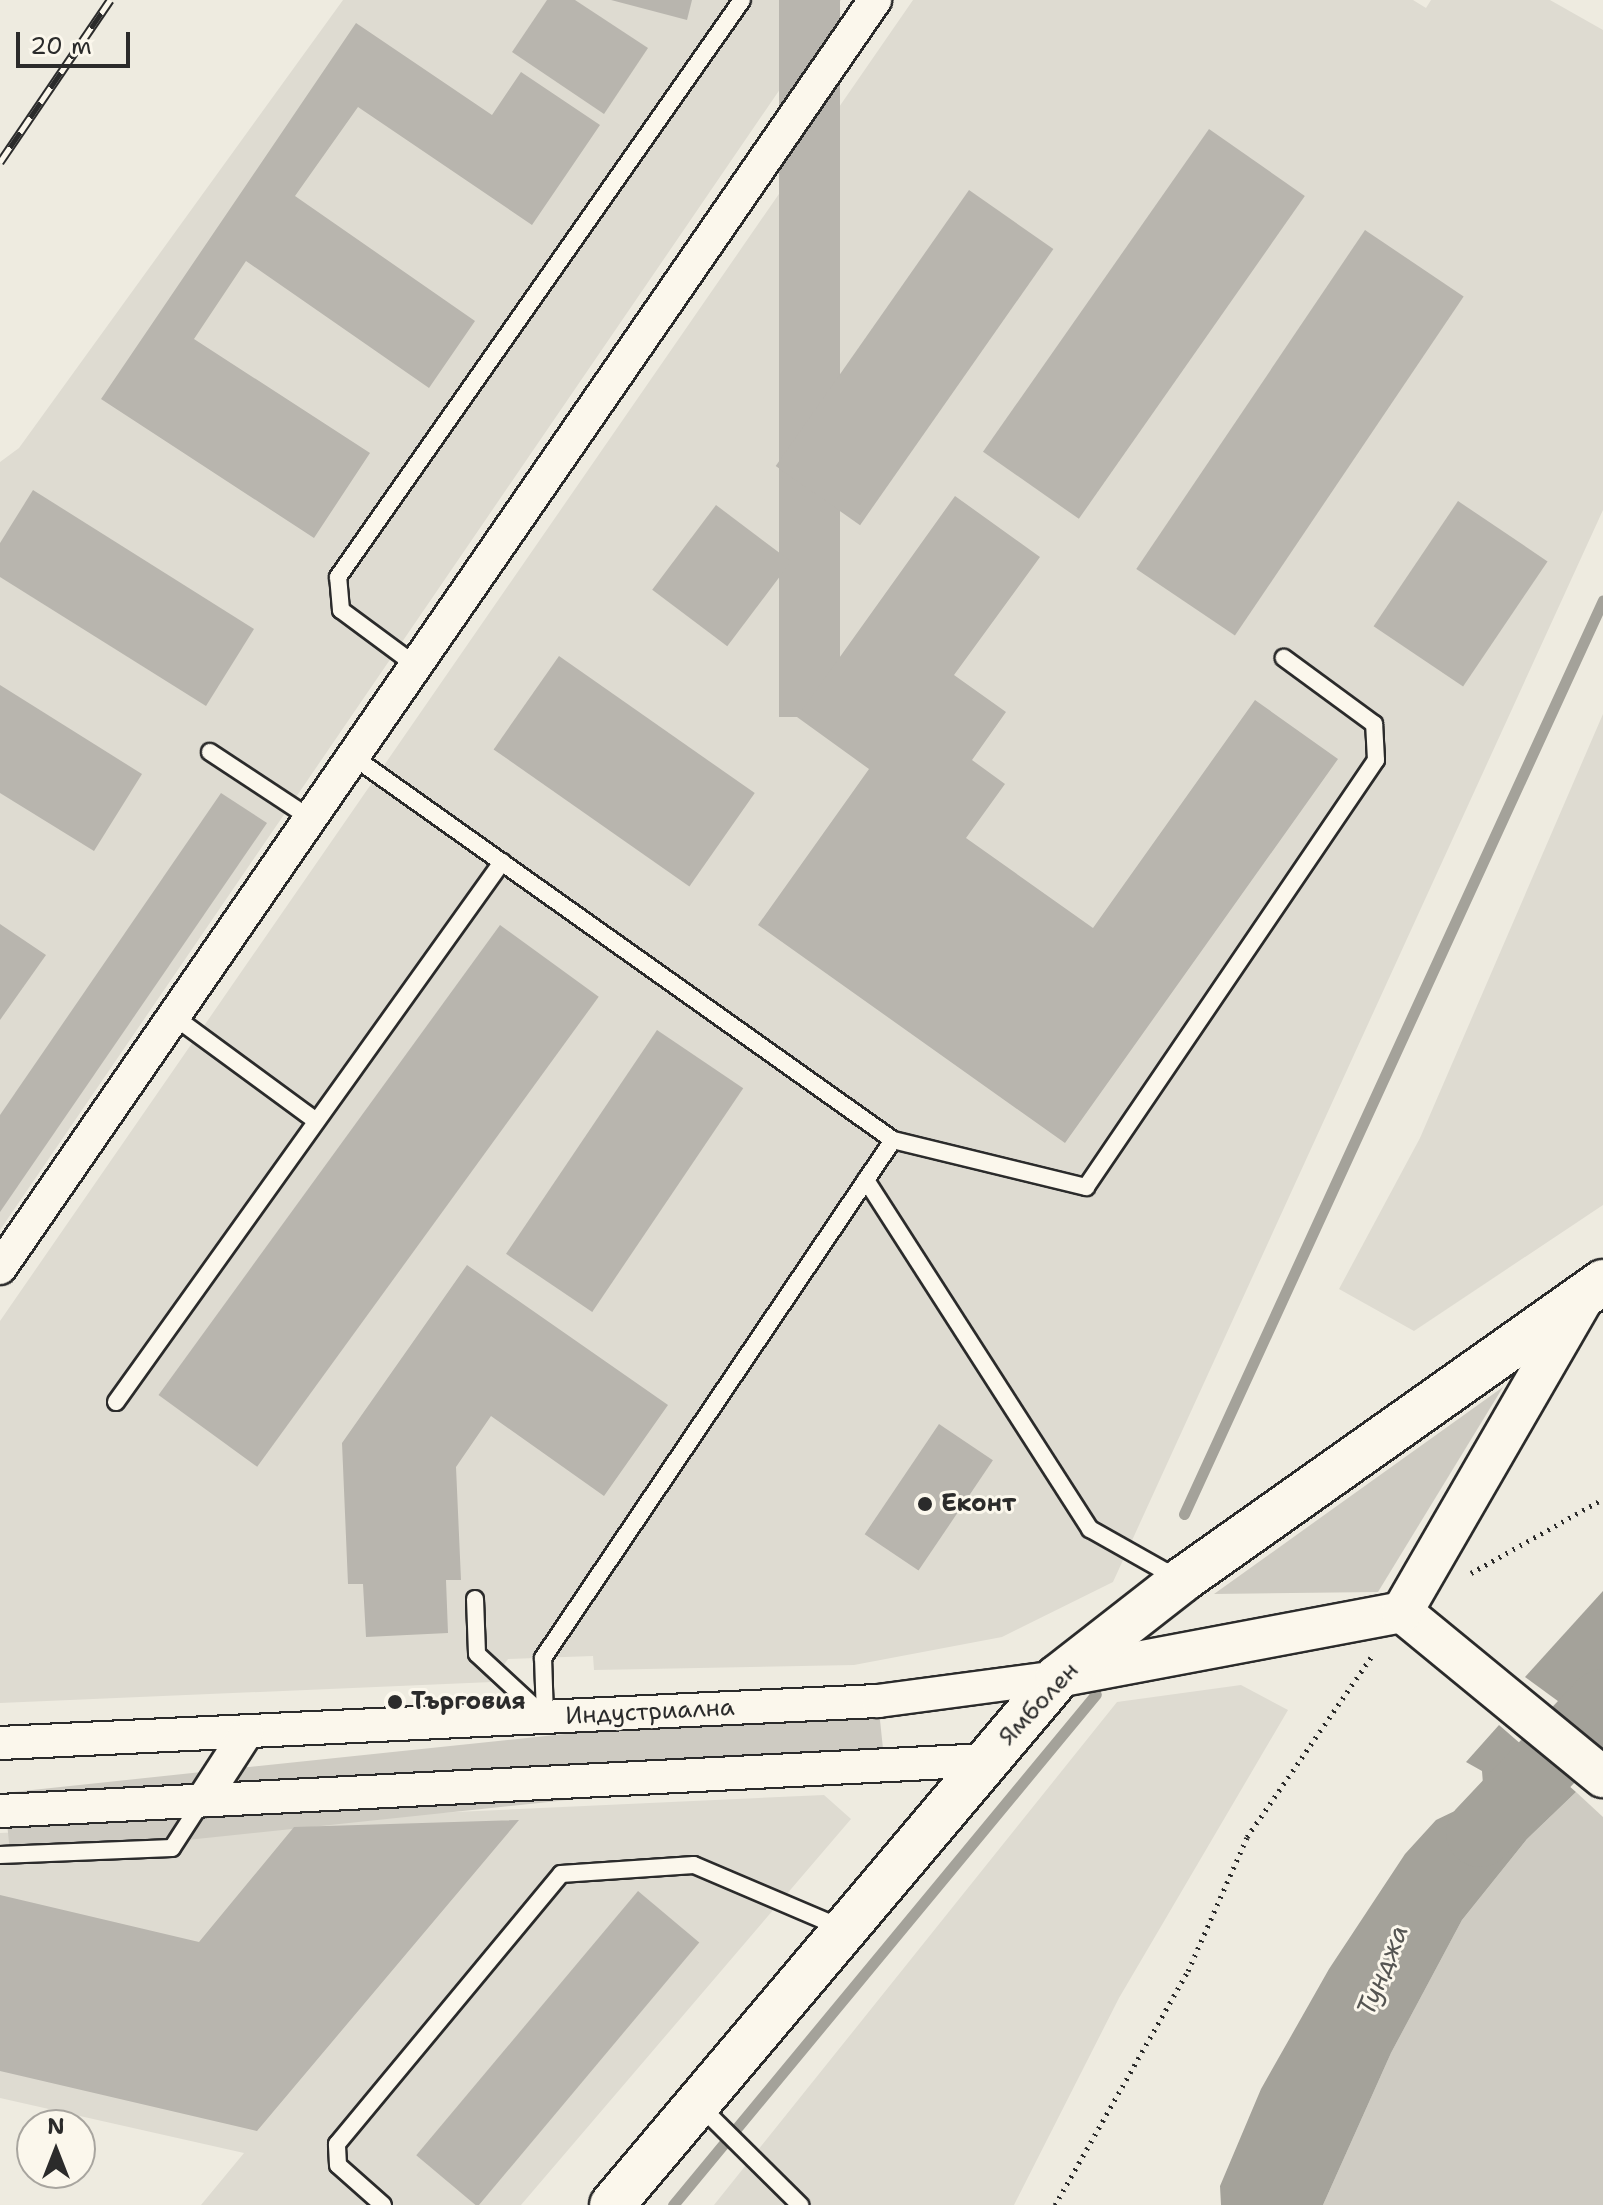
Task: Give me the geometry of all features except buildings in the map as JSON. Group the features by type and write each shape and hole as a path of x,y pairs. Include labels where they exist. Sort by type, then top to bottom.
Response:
{"main road":[{"name":"Ямболен","path":"612,2205 1058,1677 1182,1580 1593,1289"}],"street":[{"path":"0,1268 313,820 875,0"},
{"path":"1058,1677 1402,1612 1593,1289"},
{"path":"1402,1612 1603,1777"},
{"name":"Индустриална","path":"0,1743 878,1701 1058,1677"},
{"path":"203,1800 247,1732"},
{"path":"0,1811 987,1760"}],"lane":[{"path":"418,667 341,610 338,577 742,0"},
{"path":"355,758 893,1140 1086,1187 1376,760 1374,724 1284,658"},
{"path":"210,752 313,820"},
{"path":"116,1402 502,862"},
{"path":"176,1018 316,1121"},
{"path":"545,1717 543,1658 893,1140"},
{"path":"866,1180 1090,1529 1182,1580"},
{"path":"475,1599 477,1654 545,1717"},
{"path":"0,1855 172,1848 203,1800"},
{"path":"383,2205 338,2165 337,2144 561,1874 694,1865 845,1929"},
{"path":"697,2103 800,2205"}],"path":[{"path":"1456,1582 1603,1499"},
{"path":"1055,2205 1188,1971 1247,1837 1402,1612"}],"shaded area":[{"path":"343,0 841,0 0,1230 0,462 19,448"},
{"path":"913,0 1413,0 1426,8 1431,0 1550,0 1603,30 1603,510 1113,1582 1002,1637 854,1665 594,1670 593,1656 508,1659 492,1682 0,1703 0,1321"},
{"path":"1603,714 1603,1205 1414,1331 1339,1289 1420,1138"},
{"path":"1503,1387 1378,1592 1214,1594"},
{"path":"1241,1685 1288,1710 1119,1998 1014,2205 714,2205 1117,1702"},
{"path":"878,1701 885,1767 11,1859 4,1793"},
{"path":"1576,1792 1603,1817 1603,2205 1323,2205 1391,2053 1462,1920 1527,1839"},
{"path":"824,1795 851,1819 521,2205 201,2205 244,2153 96,2120 96,2109 49,2109 0,2098 0,1833"}],"water":[{"path":"1603,1591 1603,1734 1525,1677"},
{"path":"1499,1725 1576,1792 1527,1839 1462,1920 1391,2053 1323,2205 1221,2205 1220,2186 1261,2089 1329,1969 1405,1854 1436,1820 1484,1797 1482,1771 1466,1762"}],"waterway":[{"path":"1184,1514 1603,600"},
{"path":"673,2205 1096,1694"},
{"name":"Тунджа","path":"1480,1833 1603,1703"}],"railway":[{"path":"0,162 110,0"}],"place":[{"name":"Еконт","path":"925,1504"},
{"name":"Търговия","path":"395,1702"}]}
